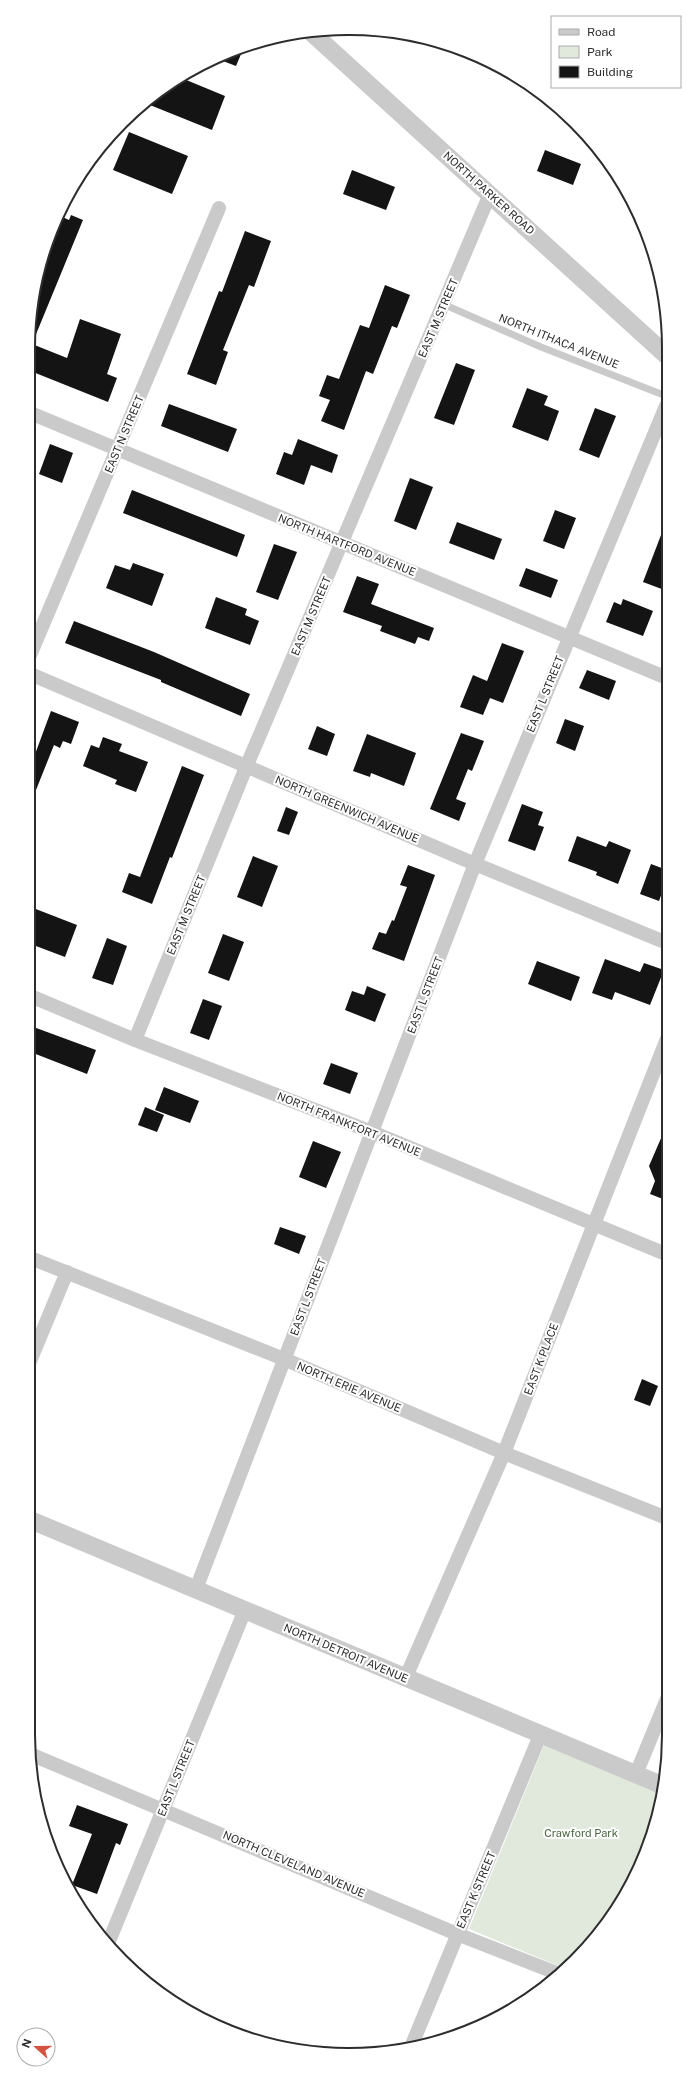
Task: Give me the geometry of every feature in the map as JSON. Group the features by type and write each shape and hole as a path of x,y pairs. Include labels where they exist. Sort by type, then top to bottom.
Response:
{"street":[{"name":"NORTH PARKER ROAD","path":"317,37 662,351"},
{"name":"EAST M STREET","path":"135,1040 247,765 490,194"},
{"name":"EAST N STREET","path":"35,644 219,208"},
{"name":"NORTH HARTFORD AVENUE","path":"35,415 662,676"},
{"name":"EAST L STREET","path":"196,1589 475,864 662,415"},
{"name":"NORTH GREENWICH AVENUE","path":"35,676 247,765 475,864 662,941"},
{"name":"NORTH FRANKFORT AVENUE","path":"35,998 135,1040 372,1132 662,1253"},
{"name":"EAST K PLACE","path":"405,1679 504,1453 662,1051"},
{"name":"NORTH ERIE AVENUE","path":"35,1260 284,1359 504,1453 662,1516"},
{"path":"35,1349 67,1272"},
{"name":"NORTH DETROIT AVENUE","path":"35,1522 405,1679 541,1733 658,1783"},
{"name":"EAST L STREET","path":"111,1939 245,1610"},
{"path":"636,1774 662,1711"},
{"name":"EAST K STREET","path":"413,2041 541,1733"},
{"name":"NORTH CLEVELAND AVENUE","path":"36,1757 164,1809 457,1934 553,1972"}],"lane":[{"name":"NORTH ITHACA AVENUE","path":"444,304 540,347 662,394"}],"green space":[{"name":"Crawford Park","path":"544,1745 657,1790 645,1835 630,1873 620,1891 597,1925 584,1941 559,1966 469,1929"}],"building":[{"path":"241,55 236,66 224,61"},
{"path":"187,80 225,96 212,130 151,106"},
{"path":"129,132 188,156 172,194 113,170"},
{"path":"545,150 581,164 573,185 537,171"},
{"path":"352,170 395,187 386,210 343,194"},
{"path":"71,215 83,220 36,335 41,287 59,229 64,218 69,220"},
{"path":"245,231 271,241 254,287 249,285 223,350 228,352 216,385 187,374 219,291 222,292"},
{"path":"385,285 410,295 397,328 392,326 373,374 366,371 344,430 321,421 330,400 319,396 327,375 339,379 360,325 369,328"},
{"path":"80,319 121,334 107,374 117,378 108,402 35,373 35,345 67,358"},
{"path":"456,363 475,370 454,425 434,418"},
{"path":"527,388 548,396 544,405 559,411 548,441 512,427"},
{"path":"169,404 237,429 228,452 161,426"},
{"path":"595,408 616,416 599,458 579,450"},
{"path":"298,439 338,455 332,473 311,465 304,485 276,474 284,452 292,455"},
{"path":"50,444 73,453 62,483 39,474"},
{"path":"410,478 433,487 416,530 394,521"},
{"path":"132,490 245,535 237,557 123,513"},
{"path":"555,510 576,518 564,549 543,541"},
{"path":"457,522 502,539 494,560 449,543"},
{"path":"662,532 662,589 643,582"},
{"path":"274,544 297,552 278,600 256,592"},
{"path":"133,563 164,574 152,606 106,588 115,565 130,570"},
{"path":"526,568 558,580 551,598 519,586"},
{"path":"357,576 379,584 371,604 434,628 429,641 418,637 415,644 380,631 382,626 343,612"},
{"path":"216,597 247,609 245,615 259,621 250,645 205,628"},
{"path":"623,599 653,611 643,636 606,622 614,602 621,605"},
{"path":"74,621 154,652 250,694 241,716 161,682 161,680 65,643"},
{"path":"502,643 524,651 503,703 490,698 483,715 460,707 473,675 487,681"},
{"path":"587,670 616,681 609,700 579,688"},
{"path":"51,711 79,722 71,744 63,741 60,748 54,745 35,792 35,754"},
{"path":"565,719 584,726 575,751 556,743"},
{"path":"317,726 335,734 327,756 308,749"},
{"path":"461,733 484,741 472,771 468,769 456,799 466,803 459,821 430,809"},
{"path":"367,734 416,753 404,786 371,773 370,777 353,771"},
{"path":"103,737 122,744 119,751 148,762 136,792 115,784 117,780 83,766 91,745 99,748"},
{"path":"182,766 204,775 172,858 170,857 152,904 122,892 129,873 140,877"},
{"path":"522,804 543,812 538,825 544,827 535,851 508,841"},
{"path":"286,807 298,812 289,835 277,831"},
{"path":"577,836 606,847 609,841 631,850 618,884 596,875 597,872 568,861"},
{"path":"253,856 278,866 262,907 237,897"},
{"path":"651,864 662,868 662,893 659,901 640,894"},
{"path":"408,865 435,875 404,961 372,949 379,932 386,934 392,920 394,921 407,887 400,885"},
{"path":"35,909 77,925 65,957 35,946"},
{"path":"223,934 244,942 229,981 208,973"},
{"path":"107,938 127,946 113,985 92,978"},
{"path":"605,959 640,972 644,963 662,969 662,975 650,1005 615,992 612,1000 592,993"},
{"path":"537,961 580,977 571,1001 528,984"},
{"path":"367,986 386,994 375,1022 345,1010 352,991 364,995"},
{"path":"203,999 222,1006 209,1040 190,1033"},
{"path":"35,1028 96,1050 87,1074 35,1054"},
{"path":"331,1063 358,1073 350,1094 323,1084"},
{"path":"164,1087 199,1101 190,1123 155,1110"},
{"path":"145,1107 164,1115 157,1132 138,1125"},
{"path":"662,1136 662,1199 650,1194 655,1181 649,1166"},
{"path":"313,1141 341,1152 326,1188 299,1177"},
{"path":"280,1227 306,1236 299,1254 274,1244"},
{"path":"642,1379 658,1386 650,1406 634,1400"},
{"path":"77,1805 128,1824 120,1845 116,1843 97,1894 74,1886 73,1883 92,1834 69,1826"}]}
